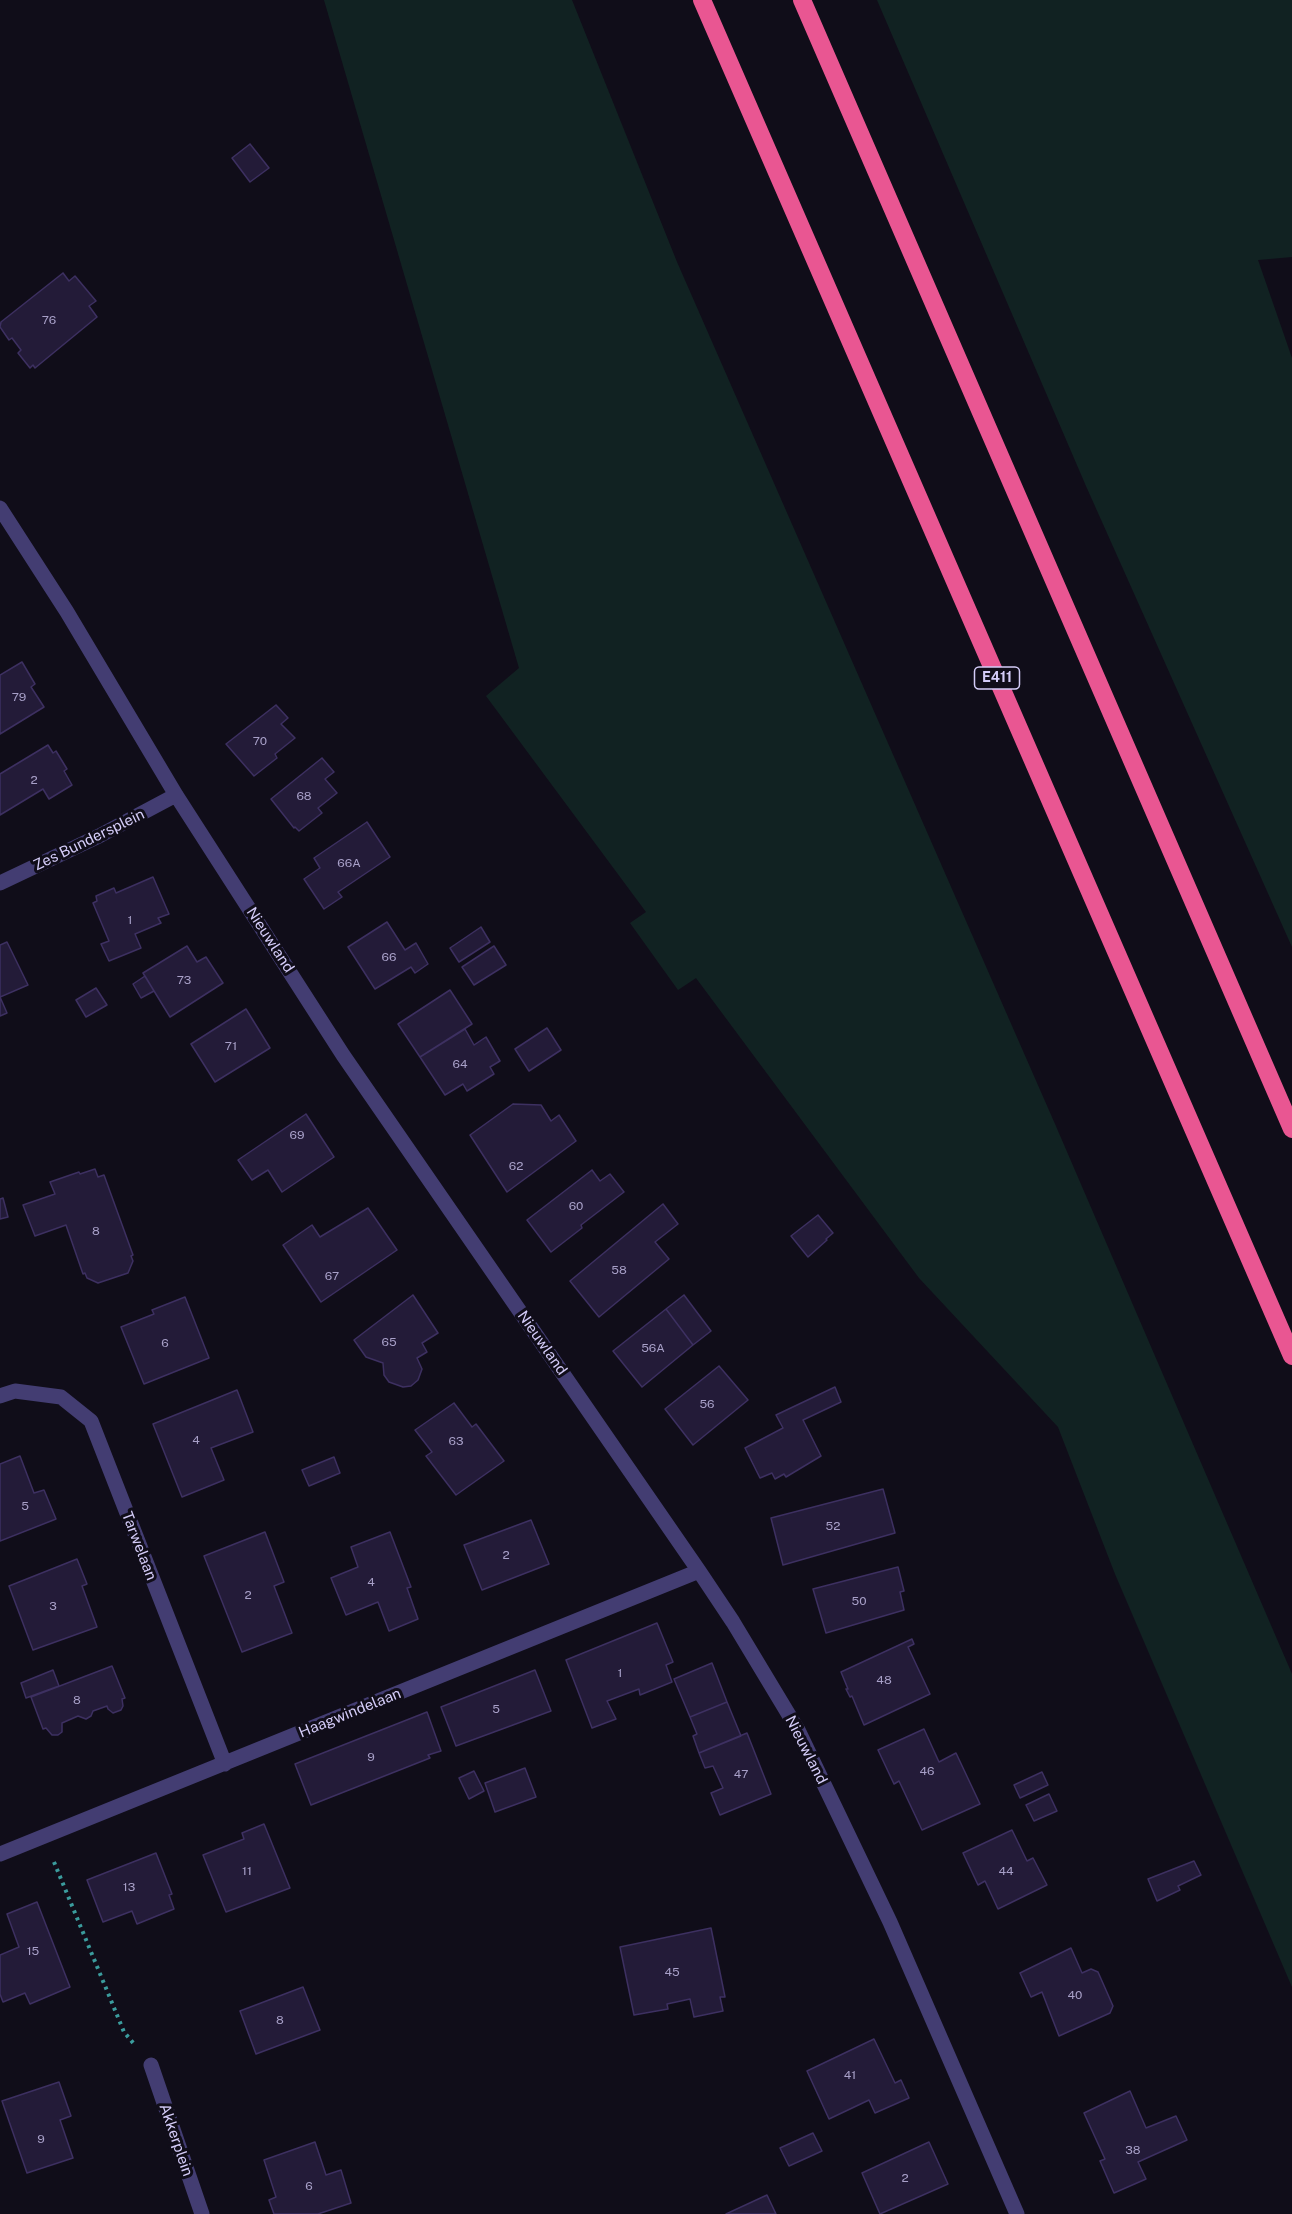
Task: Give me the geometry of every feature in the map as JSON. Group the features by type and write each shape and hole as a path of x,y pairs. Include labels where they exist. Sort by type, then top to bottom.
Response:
{"highway":[{"name":"E411","path":"702,0 1292,1356"},
{"path":"802,0 1292,1129"}],"street":[{"name":"Nieuwland","path":"0,508 67,612 176,795 343,1055 734,1622 798,1730 890,1922 1017,2214"},
{"name":"Zes Bundersplein","path":"0,883 99,836 176,795"},
{"name":"Tarwelaan","path":"0,1396 15,1391 61,1397 91,1421 225,1764"},
{"name":"Haagwindelaan","path":"0,1854 699,1571"},
{"name":"Akkerplein","path":"151,2065 202,2214"}],"path":[{"path":"43,1836 124,2032 151,2065"}],"shaded area":[{"path":"324,0 572,0 677,262 1055,1124 1292,1674 1292,1987 1115,1574 1058,1427 919,1278 696,978 678,990 630,923 646,912 486,696 519,668"},
{"path":"877,0 1292,0 1292,257 1258,260 1292,358 1292,947 1086,486"}],"building":[{"path":"250,144 269,168 250,182 232,158"},
{"path":"63,273 69,281 75,276 96,301 89,306 97,317 35,368 33,365 30,368 18,353 21,350 12,338 9,340 0,327 1,322"},
{"path":"22,662 35,684 31,687 44,707 0,734 0,675"},
{"path":"276,705 288,718 281,724 295,738 275,754 277,758 254,776 226,744"},
{"path":"48,745 53,753 56,751 67,769 64,771 72,785 49,799 43,789 0,815 0,774"},
{"path":"322,758 334,772 325,779 337,793 318,808 322,813 299,831 271,799"},
{"path":"367,822 390,857 338,892 342,897 324,909 304,879 320,868 314,858"},
{"path":"153,877 169,914 158,918 161,923 135,934 141,948 109,961 101,944 109,941 93,903 97,901 96,896 114,888 116,893"},
{"path":"387,922 405,950 416,943 428,964 415,973 411,967 375,989 348,947"},
{"path":"481,927 490,942 459,962 450,948"},
{"path":"7,942 28,985 0,997 0,945"},
{"path":"187,946 197,962 206,957 223,983 170,1017 143,973"},
{"path":"494,946 506,965 474,985 462,967"},
{"path":"145,976 154,991 141,998 133,984"},
{"path":"96,988 107,1005 86,1017 76,1000"},
{"path":"450,990 472,1024 420,1057 398,1024"},
{"path":"0,997 7,1013 0,1016"},
{"path":"246,1009 270,1048 215,1082 191,1044"},
{"path":"547,1028 561,1050 529,1071 515,1049"},
{"path":"465,1029 474,1045 486,1037 500,1061 490,1067 494,1074 467,1091 463,1084 445,1095 420,1057"},
{"path":"513,1104 541,1105 551,1121 559,1115 576,1141 507,1192 470,1135"},
{"path":"306,1114 334,1157 282,1192 268,1170 252,1180 238,1160"},
{"path":"95,1169 98,1177 104,1175 133,1255 128,1273 98,1283 87,1278 85,1273 83,1274 66,1225 35,1236 23,1205 55,1194 50,1182"},
{"path":"592,1170 600,1181 610,1174 624,1192 581,1225 582,1228 551,1252 527,1220"},
{"path":"3,1198 8,1217 0,1219 0,1199"},
{"path":"663,1204 678,1224 655,1242 669,1259 599,1317 570,1281"},
{"path":"368,1208 397,1250 321,1302 283,1245 312,1225 320,1237"},
{"path":"818,1215 833,1233 808,1257 791,1236"},
{"path":"413,1295 438,1333 422,1343 427,1352 417,1358 422,1369 418,1380 411,1386 403,1387 389,1382 384,1375 383,1363 366,1357 354,1340"},
{"path":"684,1295 711,1331 693,1345 666,1309"},
{"path":"185,1297 209,1358 144,1384 121,1327 154,1314 152,1310"},
{"path":"666,1309 693,1345 642,1387 613,1351"},
{"path":"719,1366 748,1400 693,1445 665,1409"},
{"path":"835,1387 841,1402 803,1420 821,1456 786,1477 784,1474 775,1479 772,1473 760,1478 745,1448 783,1428 776,1415"},
{"path":"237,1390 253,1432 211,1448 224,1480 182,1497 153,1424"},
{"path":"454,1403 472,1427 476,1424 504,1461 456,1495 426,1456 432,1452 415,1430"},
{"path":"20,1456 34,1493 44,1490 56,1519 0,1541 0,1464"},
{"path":"334,1457 340,1473 309,1486 302,1470"},
{"path":"883,1489 895,1533 783,1565 771,1518"},
{"path":"531,1520 549,1564 482,1590 464,1545"},
{"path":"265,1532 284,1582 274,1586 292,1633 242,1652 204,1556"},
{"path":"390,1532 411,1587 407,1588 418,1619 389,1631 378,1602 346,1615 331,1578 358,1567 351,1547"},
{"path":"77,1559 87,1584 82,1586 97,1627 33,1650 9,1586"},
{"path":"898,1567 904,1591 900,1592 904,1610 826,1633 813,1589"},
{"path":"657,1623 673,1662 666,1665 672,1682 640,1695 639,1689 607,1701 616,1719 592,1728 566,1660"},
{"path":"912,1639 914,1644 908,1647 930,1694 864,1725 852,1696 850,1697 846,1689 848,1689 841,1672"},
{"path":"712,1663 727,1702 690,1717 674,1679"},
{"path":"112,1666 125,1698 122,1699 121,1710 113,1713 107,1706 93,1711 86,1719 78,1716 62,1723 62,1732 58,1735 52,1735 46,1728 43,1729 31,1697"},
{"path":"53,1670 59,1686 26,1698 21,1683"},
{"path":"535,1670 551,1711 456,1746 441,1707"},
{"path":"727,1702 741,1736 699,1753 693,1736 697,1734 690,1717"},
{"path":"427,1712 441,1751 428,1755 430,1758 311,1805 295,1764"},
{"path":"924,1729 939,1762 956,1753 980,1804 922,1830 899,1781 894,1784 878,1750"},
{"path":"747,1733 771,1794 720,1815 711,1793 723,1788 713,1766 705,1768 699,1753"},
{"path":"525,1768 536,1797 495,1812 485,1783"},
{"path":"474,1771 484,1791 469,1799 459,1778"},
{"path":"1042,1772 1048,1785 1020,1798 1014,1785"},
{"path":"1049,1794 1057,1811 1034,1821 1026,1805"},
{"path":"264,1824 290,1888 226,1912 203,1855 244,1839 242,1833"},
{"path":"1012,1830 1027,1861 1033,1858 1047,1885 998,1909 985,1881 978,1885 963,1853"},
{"path":"156,1853 172,1894 169,1895 174,1909 137,1924 132,1911 103,1922 87,1880"},
{"path":"1194,1861 1201,1875 1178,1886 1180,1890 1157,1901 1148,1879"},
{"path":"37,1902 70,1987 30,2004 25,1993 3,2002 0,1994 0,1955 19,1947 7,1914"},
{"path":"711,1928 725,1997 720,1997 723,2011 694,2017 690,1999 667,2004 668,2009 634,2015 620,1947"},
{"path":"1071,1948 1082,1973 1091,1969 1098,1972 1113,2006 1110,2013 1059,2036 1042,1992 1031,1997 1020,1973"},
{"path":"303,1987 320,2030 256,2054 240,2011"},
{"path":"874,2039 895,2083 901,2080 909,2098 875,2113 869,2100 829,2119 807,2071"},
{"path":"59,2082 71,2116 60,2120 73,2158 27,2173 2,2101"},
{"path":"1130,2091 1146,2128 1176,2116 1187,2140 1138,2162 1146,2179 1114,2193 1100,2161 1105,2159 1084,2113"},
{"path":"813,2133 822,2151 789,2166 780,2148"},
{"path":"315,2142 326,2175 341,2170 351,2203 318,2214 274,2214 269,2200 276,2197 264,2160"},
{"path":"929,2142 948,2184 880,2214 862,2173"},
{"path":"767,2195 776,2214 726,2214"}]}
